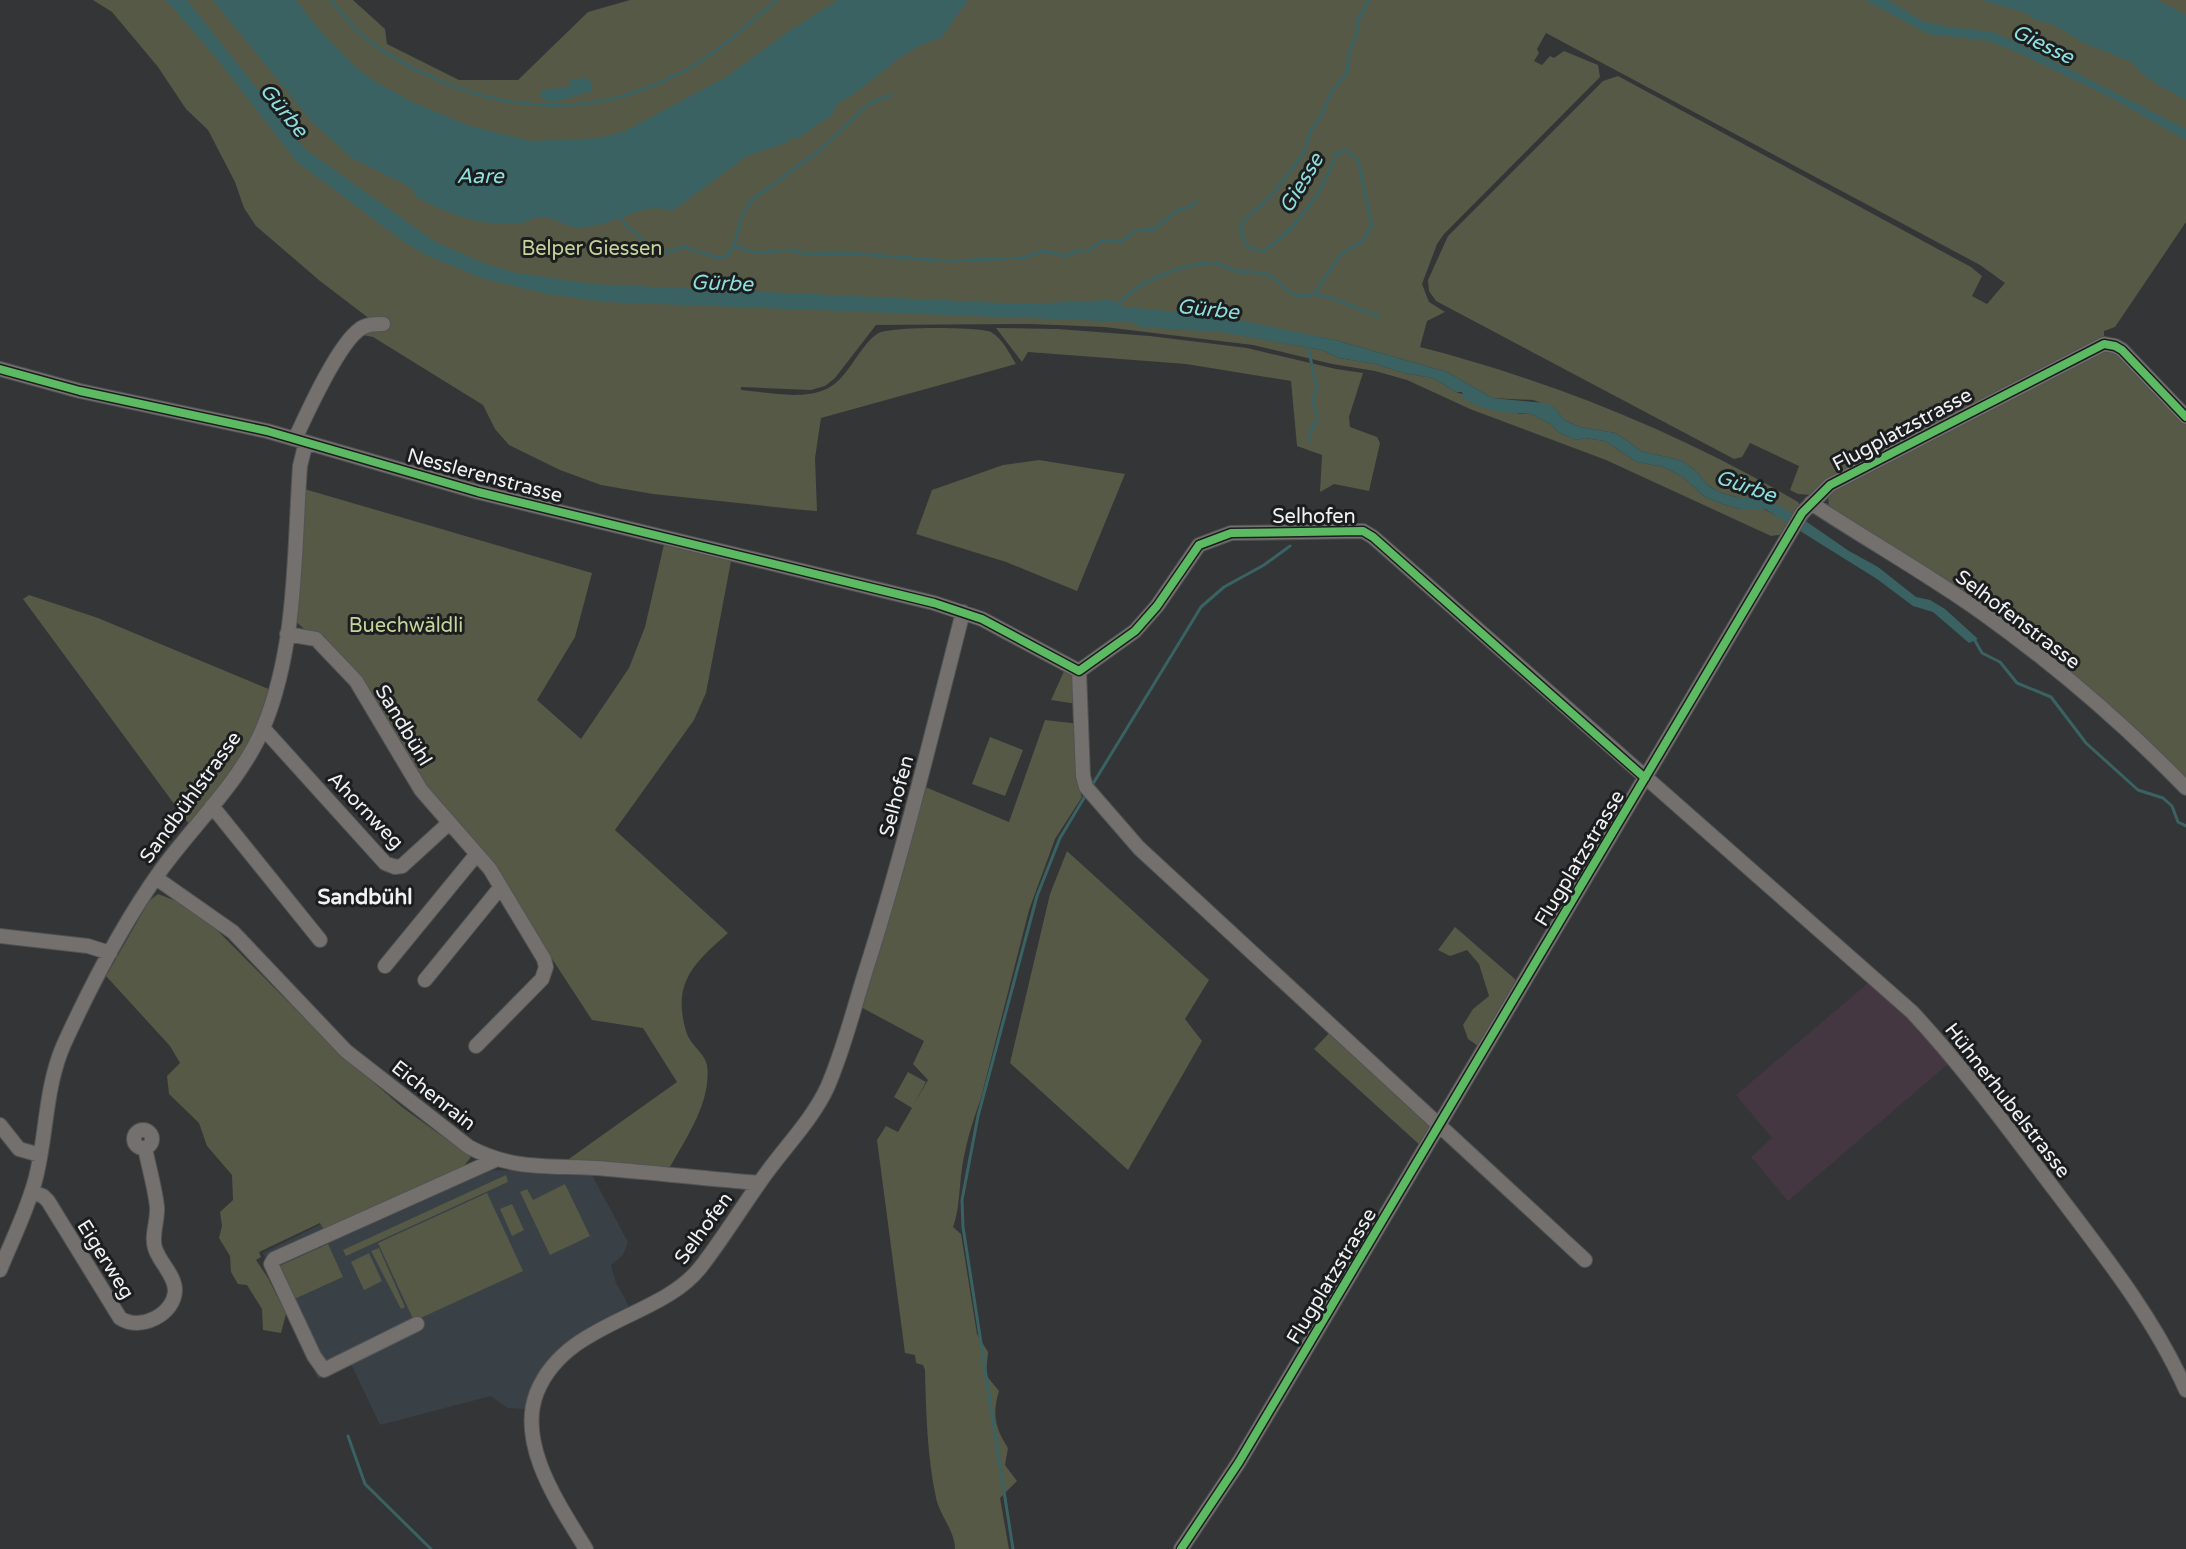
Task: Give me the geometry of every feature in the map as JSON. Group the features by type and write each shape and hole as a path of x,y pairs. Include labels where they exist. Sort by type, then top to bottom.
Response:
{"street":[{"name":"Sandbühlstrasse","path":"0,1270 32,1192 48,1098 57,1062 110,953 156,878 246,759 263,728 275,696 287,634 300,441 329,373 354,334 363,327 383,324"},
{"name":"Flugplatzstrasse","path":"1181,1549 1239,1462 1806,508 1830,485 2104,344 2115,345 2122,350 2186,417"},
{"name":"Nesslerenstrasse","path":"0,369 80,391 180,411 300,441 478,492 886,590 963,612"},
{"name":"Selhofenstrasse","path":"1806,508 1917,568 2027,646 2083,692 2186,788"},
{"name":"Selhofen","path":"1079,671 1135,631 1157,606 1199,545 1231,533 1363,531 1373,537 1645,778"},
{"path":"963,612 1017,637 1079,671 1083,776 1089,791 1139,848 1586,1260"},
{"name":"Selhofen","path":"586,1549 551,1488 536,1448 532,1420 536,1393 560,1358 592,1334 687,1282 819,1101 829,1082 876,938 920,782 963,612"},
{"name":"Sandbühl","path":"287,634 316,639 343,664 356,681 421,790 448,824 490,869 544,959 546,967 542,979 476,1046"},
{"name":"Ahornweg","path":"263,728 385,862 395,867 402,866 448,824"},
{"name":"Hühnerhubelstrasse","path":"1645,778 1912,1012 1956,1058 2106,1258 2162,1342 2186,1390"},
{"path":"212,806 320,940"},
{"path":"385,966 476,855"},
{"name":"Eichenrain","path":"156,878 233,932 346,1051 469,1147 495,1160 529,1167 609,1169 759,1183"},
{"path":"424,980 500,888"},
{"path":"0,936 88,946 110,953"},
{"path":"0,1125 19,1149 40,1155"},
{"name":"Eigerweg","path":"32,1192 43,1196 48,1201 120,1318 131,1323 146,1322 167,1309 175,1291 155,1250 157,1208 145,1148"},
{"path":"417,1324 324,1370 271,1264 274,1259 495,1160"}],"shaded area":[{"path":"1874,978 1955,1058 1788,1201 1751,1157 1772,1138 1736,1095"},
{"path":"491,1170 591,1173 628,1242 623,1255 611,1265 616,1283 629,1306 580,1336 548,1365 525,1409 507,1408 491,1396 380,1425 351,1364 318,1379 263,1253 323,1223 332,1239"}],"green space":[{"name":"Belper Giessen","path":"93,0 353,0 385,29 387,44 459,80 518,80 588,12 630,0 2186,0 2186,222 2115,327 2104,331 2104,337 1812,495 1798,494 1790,490 1799,466 1750,443 1742,457 1734,459 1436,301 1429,291 1428,280 1448,236 1603,81 1618,76 1971,267 1982,276 1972,296 1987,304 2005,283 1980,265 1546,33 1537,49 1539,53 1534,61 1542,65 1550,56 1554,58 1564,51 1598,65 1600,77 1444,234 1437,244 1422,284 1429,302 1445,312 1427,321 1420,347 1567,393 1662,432 1708,453 1798,502 1801,507 1796,515 1759,498 1739,498 1719,492 1706,484 1698,473 1683,461 1641,451 1616,433 1580,427 1564,420 1555,408 1533,400 1492,398 1447,372 1335,340 1256,325 1245,336 1322,350 1339,358 1376,364 1404,373 1433,378 1456,392 1520,414 1531,414 1551,424 1558,432 1576,440 1585,438 1605,441 1637,462 1664,467 1683,477 1705,497 1740,509 1764,509 1791,524 1785,534 1771,536 1606,460 1470,409 1407,380 1375,371 1332,364 1253,345 1104,327 1030,324 876,325 835,378 825,386 811,390 741,387 741,390 794,395 824,390 840,379 870,340 884,331 952,328 991,332 1002,342 1016,364 821,418 815,458 817,511 803,510 653,494 601,485 560,470 509,445 495,429 483,405 373,337 363,335 379,326 320,281 256,226 244,208 235,182 208,130 186,109 158,67 112,12"},
{"path":"996,328 1058,329 1150,336 1247,348 1363,373 1349,417 1350,427 1377,437 1380,443 1369,491 1334,484 1320,492 1322,455 1297,446 1291,381 1186,364 1028,352 1022,362"},
{"path":"2105,349 2117,353 2186,422 2186,782 2065,670 1829,509 1828,495 1832,490"},
{"path":"1039,460 1125,474 1077,591 1006,562 916,534 932,490 1003,465"},
{"name":"Buechwäldli","path":"301,488 592,573 575,637 537,700 581,739 629,668 645,627 665,540 732,556 706,693 694,720 615,830 728,933 695,965 684,988 683,1017 687,1034 706,1061 707,1079 696,1120 668,1171 584,1160 566,1161 677,1082 643,1028 592,1020 492,867 428,792 359,679 292,618"},
{"path":"29,595 98,618 271,690 257,727 238,762 189,824 23,599"},
{"path":"1065,669 1076,676 1077,704 1051,700"},
{"path":"1045,720 1080,724 1079,787 1082,797 1055,839 1029,910 981,1098 966,1146 958,1208 953,1227 961,1234 977,1334 988,1352 986,1375 999,1391 995,1414 1000,1434 1008,1448 1005,1465 1017,1481 1000,1498 1009,1549 955,1549 953,1536 938,1505 933,1482 925,1370 923,1365 916,1363 915,1355 905,1353 877,1140 886,1126 898,1132 912,1108 894,1097 908,1072 926,1082 914,1104 928,1080 913,1064 924,1041 857,1005 923,786 1009,822"},
{"path":"990,737 1023,750 1005,796 972,784"},
{"path":"1067,851 1209,980 1185,1019 1202,1041 1128,1170 1010,1063 1050,894"},
{"path":"158,894 179,902 214,927 336,1050 402,1107 471,1157 463,1167 325,1232 320,1223 259,1252 261,1257 256,1260 286,1314 281,1333 263,1330 262,1309 247,1285 238,1284 231,1272 230,1256 219,1238 222,1226 220,1212 233,1200 232,1175 207,1146 199,1123 169,1094 167,1076 180,1063 170,1046 106,976 149,901"},
{"path":"1455,927 1516,980 1478,1046 1468,1039 1463,1025 1473,1009 1489,996 1479,964 1467,950 1450,956 1438,950"},
{"path":"1332,1030 1428,1119 1432,1130 1422,1147 1314,1049"},
{"path":"506,1175 508,1182 346,1256 343,1250"},
{"path":"565,1184 590,1236 550,1255 520,1192 527,1189 533,1200"},
{"path":"487,1193 523,1271 414,1321 378,1243"},
{"path":"512,1204 524,1230 512,1236 500,1209"},
{"path":"328,1244 343,1277 292,1300 277,1267"},
{"path":"379,1248 405,1307 401,1309 371,1251"},
{"path":"369,1253 382,1281 364,1290 351,1262"}],"water":[{"path":"166,0 187,0 305,149 434,241 485,264 517,273 592,284 1024,304 1111,300 1125,307 1220,316 1335,340 1447,372 1492,398 1545,403 1555,408 1564,420 1580,427 1616,433 1641,451 1683,461 1698,473 1706,484 1719,492 1739,498 1759,498 1778,505 1878,567 1916,597 1930,600 1945,609 1978,639 1969,643 1933,612 1913,606 1877,579 1765,509 1740,509 1722,504 1705,497 1683,477 1664,467 1637,462 1605,441 1585,438 1576,440 1558,432 1551,424 1531,414 1500,412 1478,406 1463,398 1462,392 1456,392 1433,378 1404,373 1376,364 1339,358 1322,350 1219,332 1141,327 1131,322 606,302 547,294 482,278 426,255 403,241 297,162 218,60"},
{"name":"Aare","path":"213,0 296,0 316,26 356,68 376,82 414,103 470,126 530,141 600,138 625,131 726,77 792,29 838,0 968,0 941,38 926,43 899,58 863,87 837,104 833,114 797,139 791,137 788,142 747,156 672,211 653,208 634,212 606,223 579,228 544,217 508,224 467,218 416,197 412,188 352,158 312,122"},
{"path":"1865,0 1888,0 1923,21 1949,27 1993,32 2186,129 2186,140 2110,97 2017,52 1989,41 1928,34"},
{"path":"1982,0 2158,0 2186,15 2186,100 2149,79 2134,63 2084,43 2054,25 2033,19 2028,14"},
{"path":"587,78 592,84 591,91 558,101 546,101 540,96 542,90 570,87 569,80"}],"waterway":[{"path":"331,0 366,39 389,55 419,71 452,86 485,96 518,103 550,106 583,104 616,98 649,87 682,72 720,48 777,0"},
{"name":"Giesse","path":"1117,306 1125,297 1149,281 1177,269 1205,263 1217,263 1234,271 1266,274 1293,294 1299,296 1314,294 1340,255 1363,241 1372,226 1358,160 1347,150 1336,154 1324,182 1308,208 1287,232 1264,251 1246,245 1241,226 1244,220 1272,195 1304,153 1311,130 1322,115 1331,92 1347,73 1349,52 1357,33 1357,22 1369,0"},
{"path":"621,215 624,223 658,254 685,247 718,258 728,255 734,246 741,217 752,200 819,151 870,103 891,95"},
{"path":"734,246 757,253 789,250 809,254 847,253 947,261 1022,258 1043,251 1066,256 1080,250 1088,251 1102,241 1122,241 1135,231 1154,229 1176,211 1189,207 1197,201"},
{"path":"1314,294 1379,316"},
{"path":"1308,347 1317,389 1313,399 1317,419 1311,431 1310,440"},
{"path":"1091,787 1201,607 1224,587 1264,565 1290,546"},
{"name":"Gürbe","path":"1974,639 1982,653 2000,662 2017,683 2051,697 2086,743 2138,790 2163,798 2172,806 2178,822 2186,826"},
{"path":"1013,1549 963,1227 962,1200 978,1116 1037,896 1060,838 1087,793"},
{"path":"348,1436 365,1484 431,1549"}],"cycle path":[{"path":"1181,1549 1239,1462 1802,513 1830,485 2104,344 2122,350 2186,417"},
{"path":"0,369 80,391 267,431 478,492 934,603 982,619 1079,671 1135,631 1157,606 1199,545 1231,533 1363,531 1373,537 1645,778"}],"district":[{"name":"Sandbühl","path":"365,897"}]}
